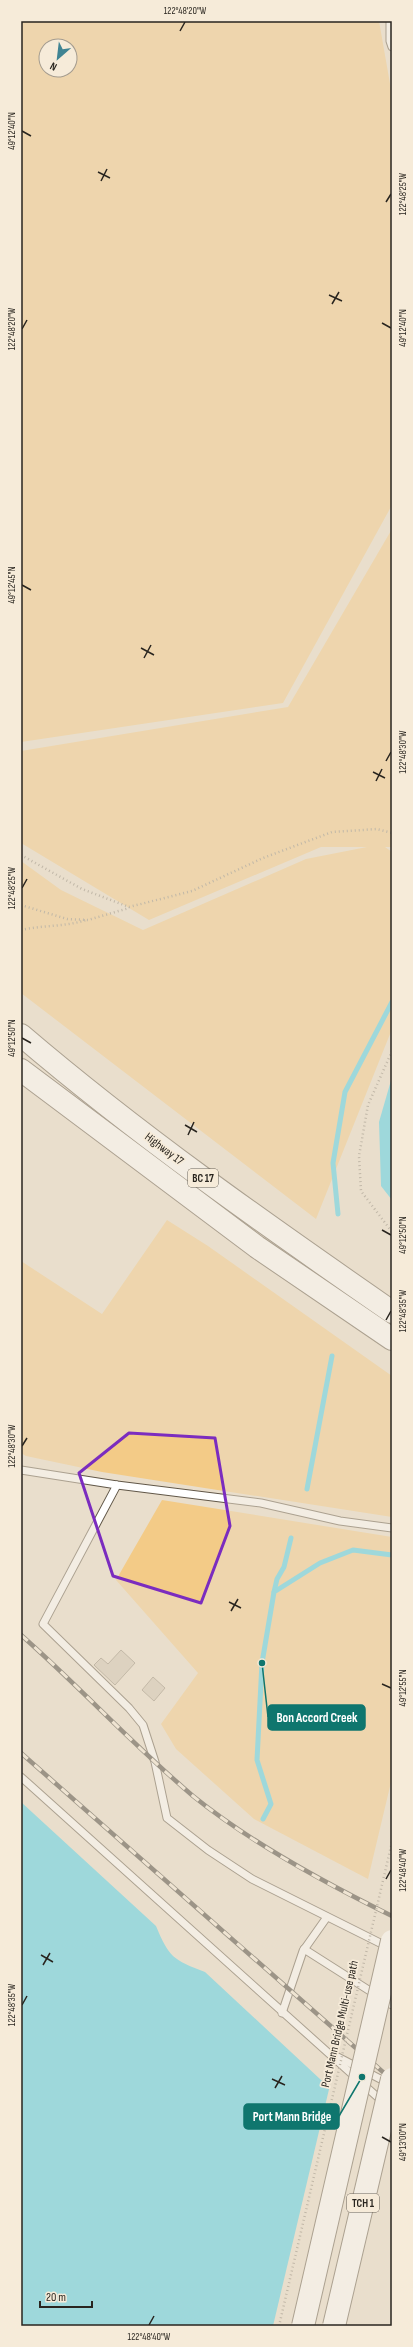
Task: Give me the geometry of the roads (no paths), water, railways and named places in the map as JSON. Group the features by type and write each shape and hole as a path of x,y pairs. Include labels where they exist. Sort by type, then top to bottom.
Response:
{"highway":[{"name":"Highway 17","path":"21,1035 70,1077 164,1150 392,1312"},
{"name":"Highway 17","path":"21,1070 257,1247 392,1339"},
{"path":"303,2326 392,1941"},
{"name":"TCH 1","path":"334,2326 392,2079"}],"lane":[{"path":"390,21 390,41 392,48"},
{"path":"21,1470 117,1485 261,1503 340,1521 392,1528"},
{"path":"117,1485 43,1624 129,1708 143,1726 155,1762 167,1818 208,1850 252,1879 392,1949"},
{"path":"21,1777 282,2013 392,2110"},
{"path":"282,2013 304,1949 327,1917"},
{"path":"304,1949 392,2005"},
{"path":"321,2048 392,2085"}],"water":[{"path":"392,1077 392,1200 381,1186 379,1122"},
{"path":"21,1802 156,1926 165,1945 173,1956 186,1964 205,1972 392,2146 392,2326 21,2326"}],"waterway":[{"path":"338,1214 333,1163 345,1092 392,1002"},
{"path":"307,1489 332,1356"},
{"path":"274,1592 277,1579 284,1567 291,1538"},
{"path":"263,1819 271,1804 257,1760 262,1663 274,1592 320,1563 353,1550 392,1555"}],"railway":[{"path":"21,1635 171,1777 215,1813 239,1830 289,1861 392,1916"},
{"path":"21,1753 392,2080"}],"place":[{"name":"Bon Accord Creek","path":"262,1663"},
{"name":"Port Mann Bridge","path":"362,2077"}]}
